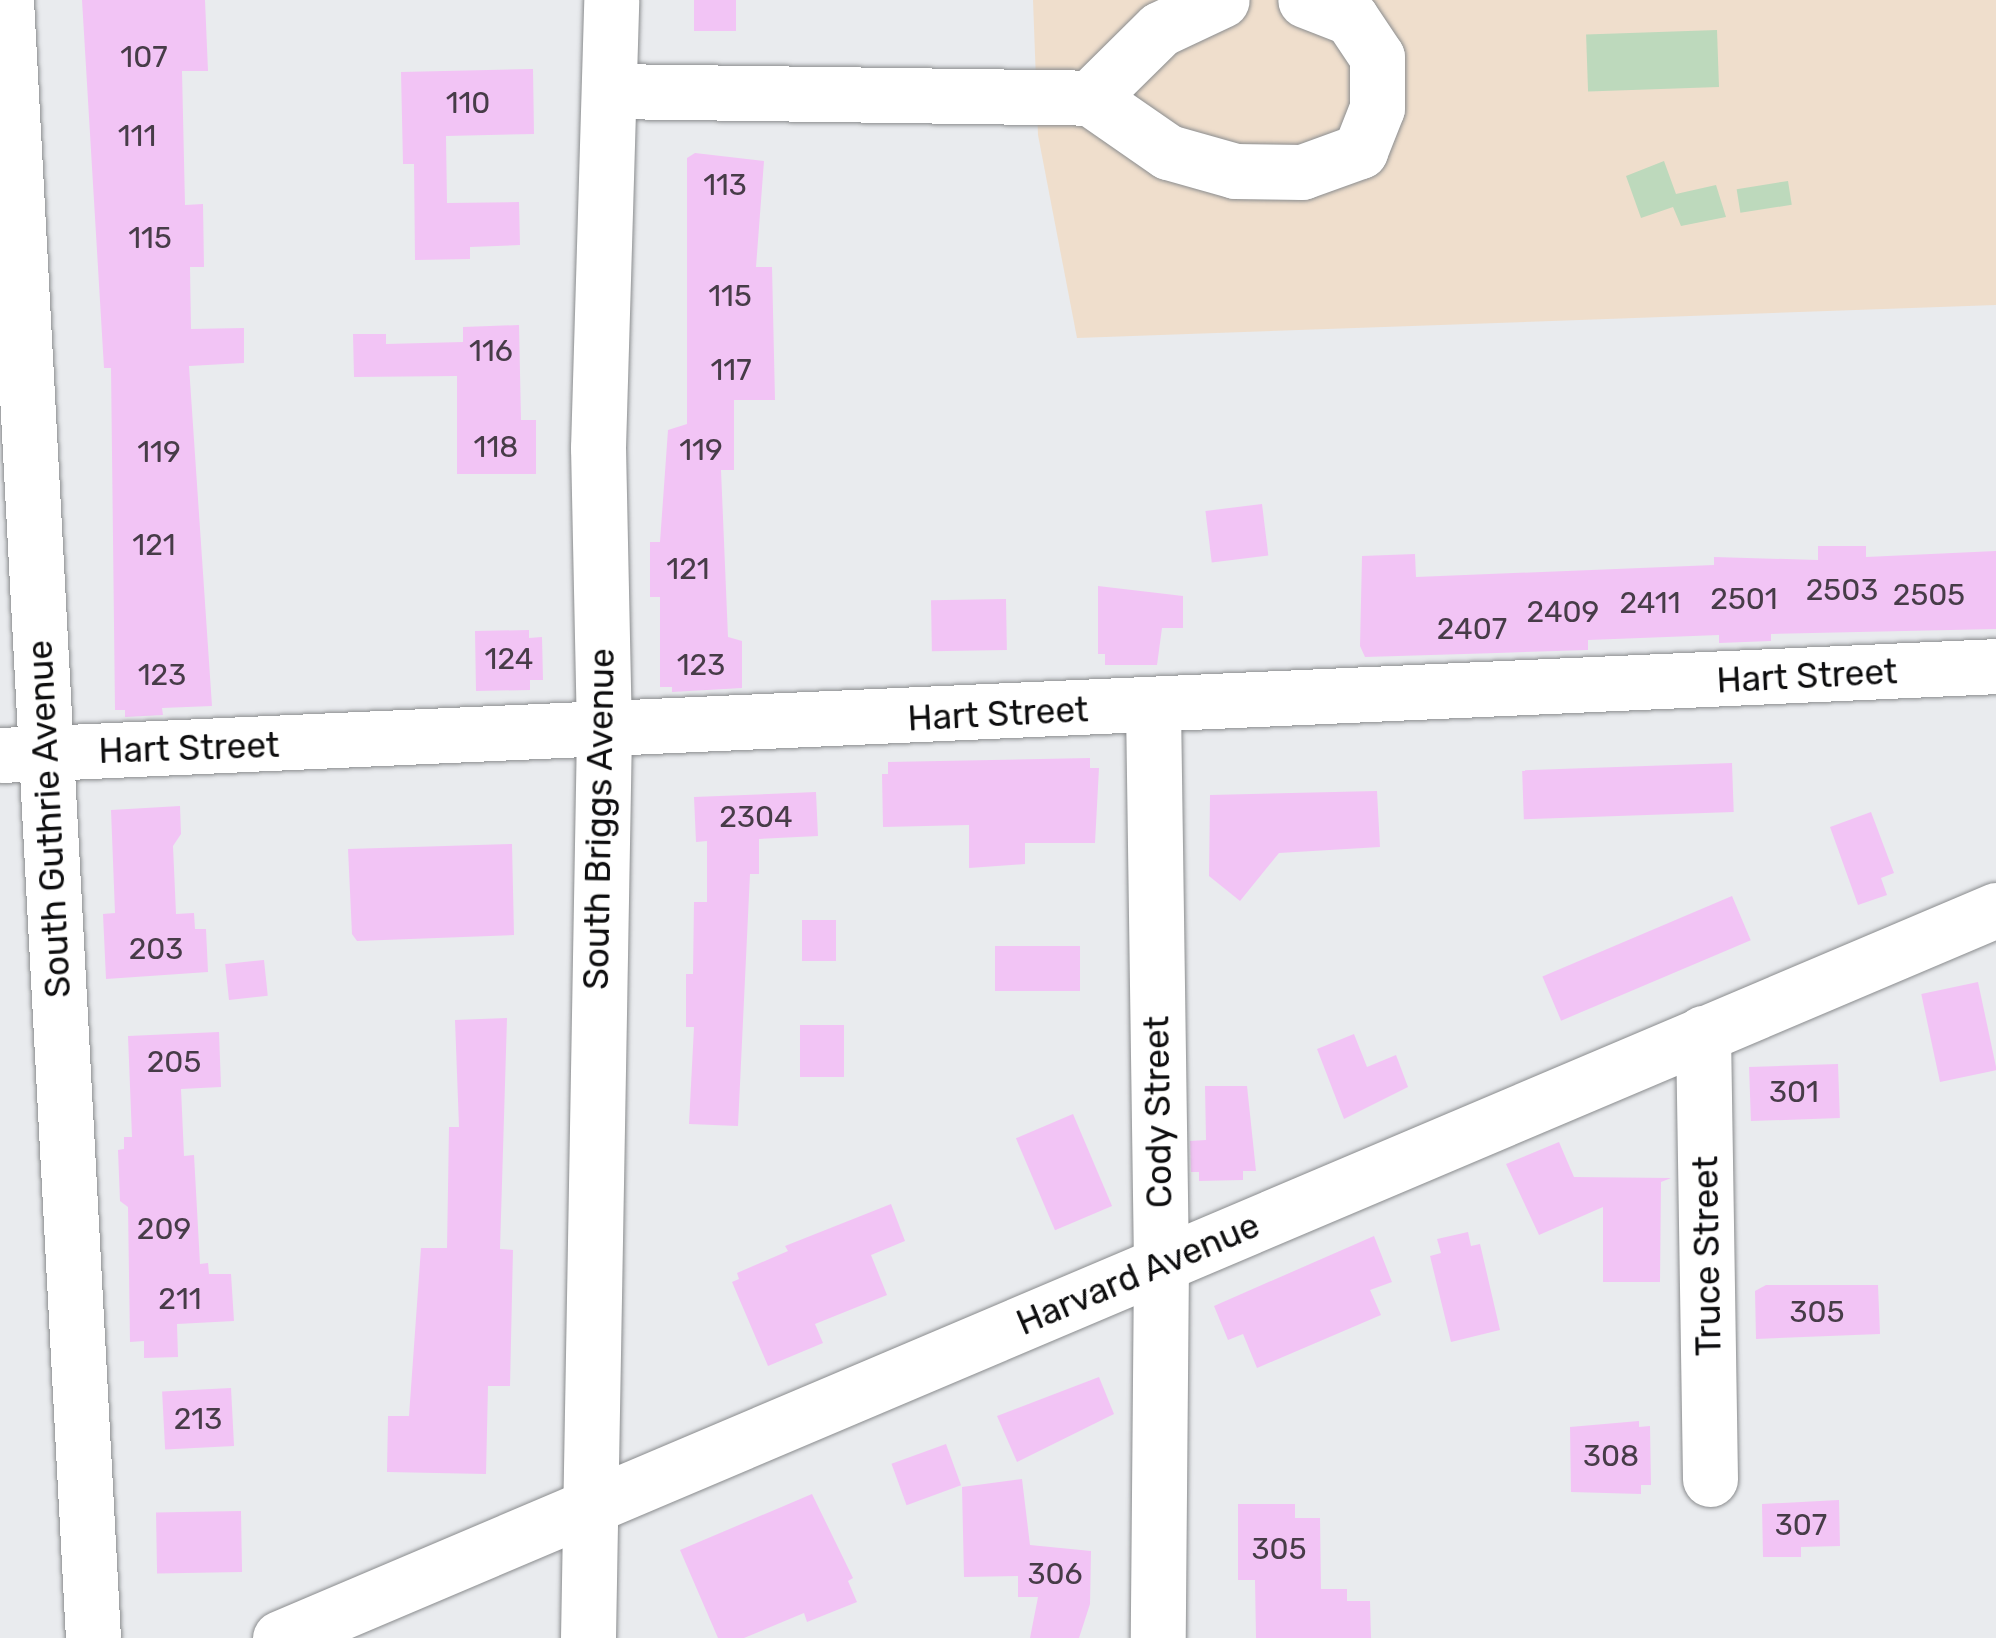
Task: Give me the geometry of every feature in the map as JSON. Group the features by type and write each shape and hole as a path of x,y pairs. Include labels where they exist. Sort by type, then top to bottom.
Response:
{"street":[{"name":"South Guthrie Avenue","path":"6,0 22,755 93,1638"},
{"name":"South Briggs Avenue","path":"588,1638 604,733 598,448 611,0"},
{"path":"1090,98 1160,28 1222,0"},
{"path":"609,91 1090,98 1168,152 1235,171 1302,172 1360,151 1377,108 1377,56 1351,18 1305,0"},
{"name":"Hart Street","path":"22,755 604,733 1996,666"},
{"name":"Cody Street","path":"1153,706 1161,1264 1158,1638"},
{"name":"Harvard Avenue","path":"280,1638 1996,910"},
{"name":"Truce Street","path":"1703,1033 1710,1479"}],"shaded area":[{"path":"1033,0 1996,0 1996,305 1077,338 1038,135"}],"green space":[{"path":"1717,30 1719,87 1588,92 1586,35"},
{"path":"1664,161 1676,194 1716,185 1726,217 1681,226 1673,207 1641,218 1626,176"},
{"path":"1788,181 1792,205 1740,213 1737,189"}],"building":[{"path":"82,0 205,0 208,71 182,71 185,205 203,204 204,267 190,267 191,329 244,328 244,363 189,366 212,706 162,708 163,715 125,717 125,710 115,710 111,368 104,368"},
{"path":"694,0 736,0 736,31 694,31"},
{"path":"533,69 534,134 446,136 447,203 519,202 520,245 470,247 470,259 415,260 414,164 403,164 401,72"},
{"path":"695,153 764,161 756,267 772,267 775,400 734,400 734,470 721,470 728,637 742,641 742,688 672,692 672,687 660,687 660,597 650,597 650,542 660,542 668,430 687,424 687,158"},
{"path":"519,325 521,420 536,420 536,474 457,474 457,376 354,377 353,334 386,334 386,344 463,342 463,327"},
{"path":"1262,504 1268,556 1212,563 1205,511"},
{"path":"1818,546 1866,546 1866,557 1996,551 1996,629 1771,634 1771,641 1719,643 1719,635 1588,640 1588,650 1365,657 1360,646 1362,556 1415,554 1416,577 1714,565 1714,557 1818,560"},
{"path":"1098,586 1183,596 1183,628 1162,628 1157,665 1105,665 1105,654 1098,654"},
{"path":"1006,599 1007,650 932,651 931,600"},
{"path":"529,630 529,638 542,637 543,680 530,680 530,690 476,691 475,631"},
{"path":"1090,758 1090,768 1099,768 1095,843 1025,843 1025,864 969,868 969,825 883,827 882,774 888,774 888,762"},
{"path":"1732,763 1734,812 1524,819 1522,770"},
{"path":"1377,791 1380,847 1279,853 1240,901 1209,876 1210,795"},
{"path":"816,792 818,836 759,839 759,874 750,874 738,1126 689,1124 694,1027 686,1027 686,974 693,974 694,902 707,902 707,841 696,842 694,797"},
{"path":"180,806 181,834 173,846 176,914 194,913 195,929 206,929 208,972 106,979 103,914 115,913 111,810"},
{"path":"1871,812 1894,873 1881,878 1887,895 1858,905 1830,827"},
{"path":"512,844 514,935 357,941 352,934 348,849"},
{"path":"1732,896 1751,940 1561,1021 1542,976"},
{"path":"802,920 836,920 836,961 802,961"},
{"path":"995,946 1080,946 1080,991 995,991"},
{"path":"264,960 268,996 229,1000 225,964"},
{"path":"1978,982 1996,1070 1940,1082 1921,994"},
{"path":"507,1018 500,1249 513,1250 510,1386 488,1386 486,1474 387,1472 388,1416 409,1416 421,1248 447,1248 449,1127 459,1127 455,1020"},
{"path":"800,1025 844,1025 844,1077 800,1077"},
{"path":"219,1032 221,1087 181,1089 184,1156 194,1155 200,1264 208,1263 209,1274 231,1274 234,1321 177,1324 178,1357 144,1358 144,1341 130,1342 128,1207 120,1201 118,1150 124,1149 124,1137 132,1137 128,1036"},
{"path":"1354,1034 1367,1067 1396,1055 1408,1087 1344,1119 1317,1049"},
{"path":"1838,1064 1840,1118 1751,1121 1749,1067"},
{"path":"1205,1086 1247,1086 1256,1171 1243,1171 1243,1180 1199,1181 1199,1172 1191,1172 1190,1141 1206,1140"},
{"path":"1073,1114 1112,1206 1055,1230 1016,1138"},
{"path":"1559,1142 1574,1177 1671,1178 1661,1182 1660,1282 1603,1282 1603,1207 1539,1235 1506,1164"},
{"path":"891,1204 905,1241 871,1255 887,1295 815,1324 823,1343 768,1366 732,1282 739,1279 737,1273 788,1251 785,1246"},
{"path":"1468,1232 1471,1246 1480,1244 1500,1330 1451,1342 1430,1256 1441,1253 1437,1239"},
{"path":"1374,1236 1392,1282 1370,1290 1381,1315 1257,1368 1243,1334 1228,1340 1214,1306"},
{"path":"1766,1285 1878,1285 1880,1334 1756,1339 1755,1291"},
{"path":"1099,1377 1114,1414 1017,1462 997,1416"},
{"path":"231,1388 234,1446 165,1450 162,1392"},
{"path":"1639,1421 1639,1427 1650,1426 1651,1485 1641,1485 1641,1494 1571,1492 1570,1427"},
{"path":"946,1444 961,1485 907,1505 891,1464"},
{"path":"1022,1479 1030,1545 1091,1551 1090,1604 1079,1638 1030,1638 1038,1597 1018,1597 1018,1576 964,1577 962,1487"},
{"path":"812,1494 853,1578 848,1581 857,1602 807,1622 804,1613 744,1638 718,1638 680,1550"},
{"path":"1839,1500 1840,1546 1801,1547 1801,1557 1763,1557 1762,1504"},
{"path":"1238,1504 1295,1504 1295,1518 1320,1518 1321,1589 1347,1589 1347,1601 1370,1601 1371,1638 1256,1638 1255,1580 1238,1580"},
{"path":"241,1511 242,1572 157,1573 156,1512"}]}
